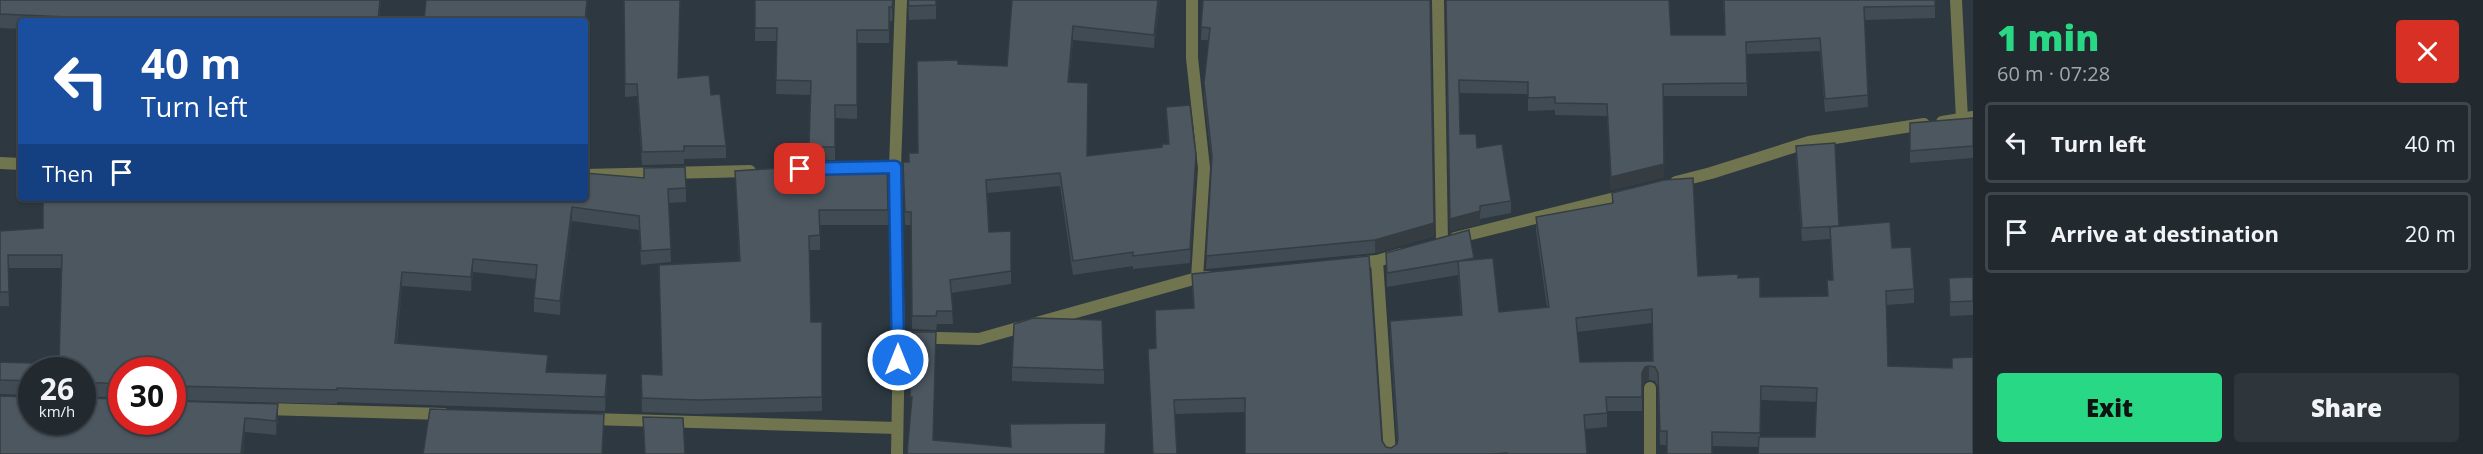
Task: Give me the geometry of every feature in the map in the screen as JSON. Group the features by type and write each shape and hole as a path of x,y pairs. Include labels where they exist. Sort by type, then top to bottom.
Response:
{"street":[{"path":"897,454 899,337 889,167 901,0"},
{"path":"1192,0 1192,58 1204,168 1197,278"},
{"path":"1438,0 1437,243 1643,190"},
{"path":"1666,185 1809,142 1967,118 1956,0"},
{"path":"0,163 18,164"},
{"path":"588,175 764,170"},
{"path":"1343,264 1377,261 1414,249"},
{"path":"1377,261 1390,454"},
{"path":"899,337 979,339 1197,278 1220,276"},
{"path":"1650,388 1650,454"},
{"path":"256,409 460,415"},
{"path":"578,418 897,428"}],"building":[{"path":"0,0 380,0 378,18 66,18 0,14"},
{"path":"426,0 587,0 585,18 424,18"},
{"path":"624,0 680,0 678,78 709,75 711,95 720,94 726,146 684,146 684,151 642,152 637,84 625,84"},
{"path":"755,0 893,0 892,7 889,7 889,30 857,30 857,105 835,105 835,147 809,147 811,81 776,80 777,28 755,28"},
{"path":"908,0 936,0 936,5 909,6"},
{"path":"1012,0 1158,0 1154,35 1073,26 1068,82 1088,83 1087,156 1162,147 1162,144 1169,144 1166,107 1190,105 1196,155 1190,249 1133,256 1133,252 1073,261 1060,173 986,180 989,232 1011,231 1011,271 950,280 953,311 937,311 936,316 912,316 911,212 905,212 903,162 909,162 909,153 918,153 917,61 958,60 958,64 1007,66"},
{"path":"1203,0 1430,0 1434,223 1375,240 1206,256 1212,156 1204,83 1210,28 1201,27"},
{"path":"1446,0 1669,0 1671,35 1725,35 1724,0 1935,0 1935,6 1864,7 1868,95 1825,99 1820,38 1746,42 1747,83 1663,84 1664,164 1611,177 1607,104 1555,103 1555,97 1528,98 1528,82 1459,80 1460,134 1476,134 1477,148 1502,144 1511,201 1480,206 1480,211 1450,219"},
{"path":"1973,118 1973,146 1910,151 1910,123"},
{"path":"1835,143 1839,226 1802,228 1796,146"},
{"path":"887,161 888,210 819,210 820,235 809,236 811,322 822,322 822,397 697,400 642,398 641,374 662,375 659,265 740,261 735,171 809,166 809,163"},
{"path":"685,167 686,188 668,189 671,249 641,251 639,216 572,207 560,301 534,298 537,265 473,259 471,277 402,272 395,343 548,355 546,372 607,374 605,397 337,388 337,390 186,386 186,357 108,357 108,383 96,383 96,357 59,357 62,255 8,255 9,292 0,292 0,231 43,228 43,201 588,201 588,173 644,178 644,168"},
{"path":"1693,178 1698,276 1738,274 1738,278 1760,277 1760,297 1828,296 1827,280 1833,280 1830,227 1890,222 1892,248 1911,247 1914,289 1886,291 1888,366 1952,368 1952,358 1973,357 1973,454 1758,454 1759,437 1815,437 1817,388 1761,386 1760,433 1712,432 1712,454 1667,454 1667,431 1660,431 1658,373 1655,367 1649,366 1645,367 1642,373 1642,397 1606,397 1607,413 1584,415 1587,454 1245,454 1245,398 1174,400 1177,454 1153,454 1148,349 1156,348 1155,310 1194,308 1192,274 1369,256 1382,441 1386,447 1391,448 1397,444 1398,439 1390,321 1462,315 1458,261 1387,273 1386,253 1469,230 1474,258 1459,261 1493,258 1499,312 1549,307 1536,217 1613,203 1612,193 1664,180","holes":["1652,309 1653,361 1580,362 1576,318"]},
{"path":"1973,277 1973,301 1950,302 1949,278"},
{"path":"1033,318 1102,320 1104,370 1012,367 1014,324"},
{"path":"912,332 936,332 933,440 1011,447 1010,424 1106,423 1105,454 907,454 912,397 910,397"},
{"path":"0,362 18,363 18,381 0,380"},
{"path":"0,396 18,397 18,435 96,435 96,398 108,399 108,435 186,435 186,401 278,404 276,421 245,418 241,454 0,454"},
{"path":"430,409 604,414 602,454 423,454"},
{"path":"643,417 683,418 685,454 645,454"}],"route":[{"path":"800,169 895,167 898,360"}]}
